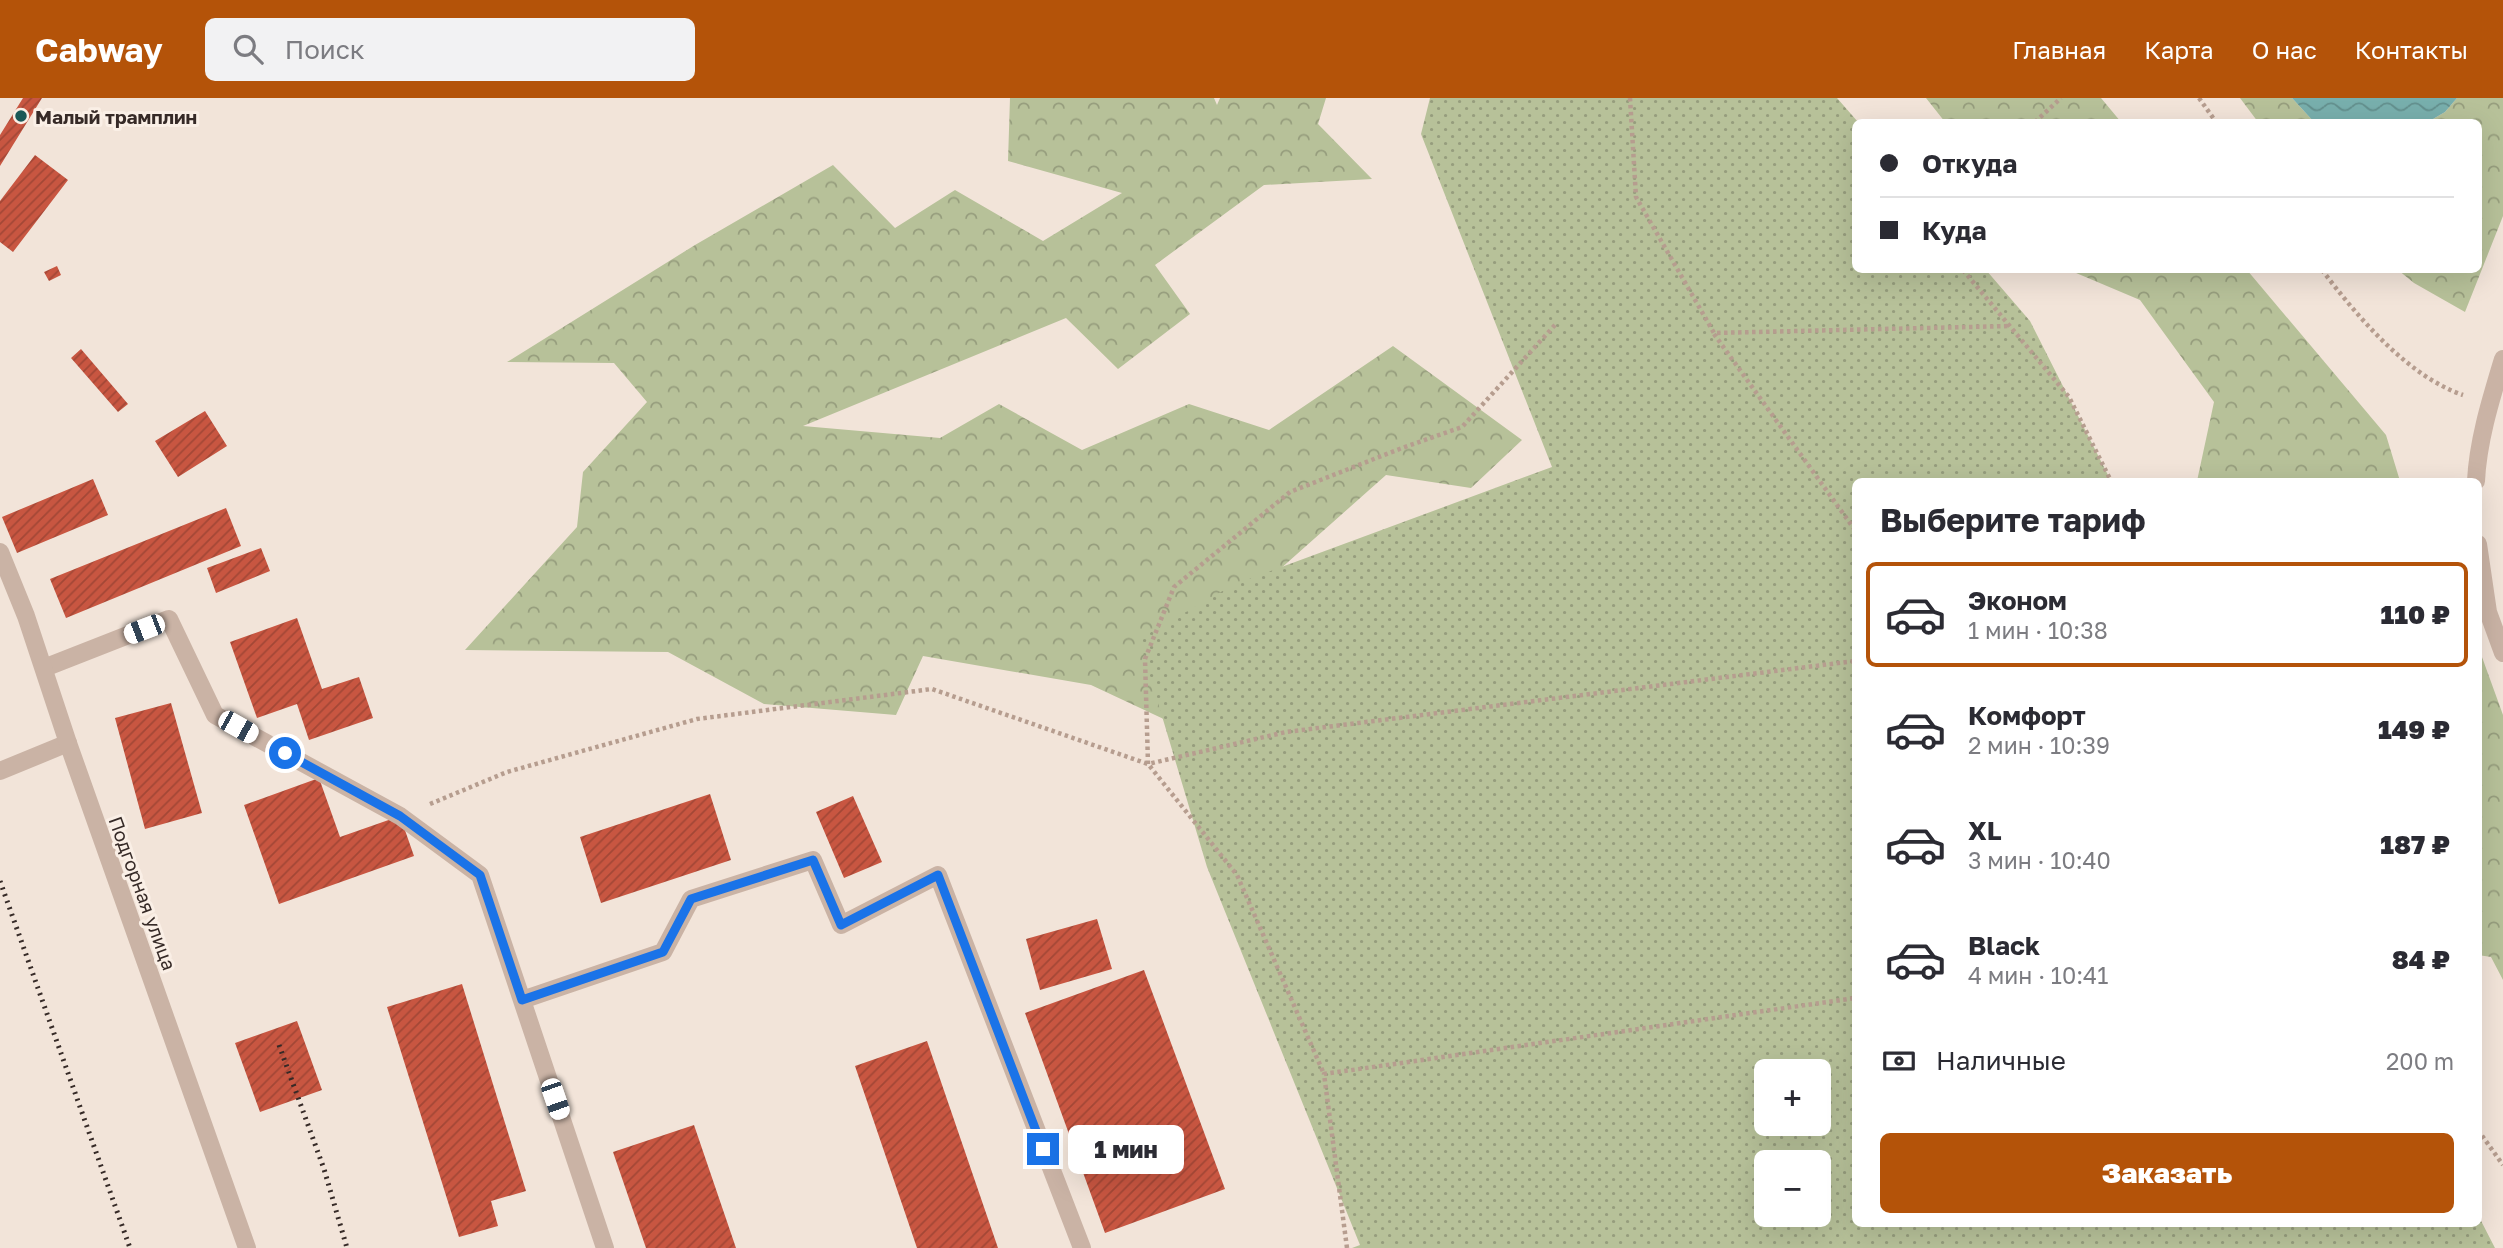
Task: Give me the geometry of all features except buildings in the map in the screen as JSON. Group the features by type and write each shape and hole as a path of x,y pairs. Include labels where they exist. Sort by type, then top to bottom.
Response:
{"street":[{"path":"2476,478 2489,404 2503,359"},
{"name":"Подгорная улица","path":"0,552 26,616 68,743 247,1248"},
{"path":"2482,571 2488,612 2503,653"},
{"path":"44,668 169,619 215,715 400,816 480,875 605,1248"},
{"path":"0,771 68,743"},
{"path":"522,1000 663,952 691,899 813,860 841,925 938,875 1082,1248"}],"path":[{"path":"1630,98 1636,197 1714,333 1852,526"},
{"path":"2038,119 2061,98"},
{"path":"2199,98 2214,119"},
{"path":"1966,273 2069,397 2110,478"},
{"path":"2324,273 2386,343 2423,376 2452,391 2489,404"},
{"path":"1347,1248 1324,1073 1237,875 1148,764 1145,659 1174,587 1290,492 1402,447 1462,427 1555,325"},
{"path":"1714,333 2010,326"},
{"path":"400,816 507,772 697,719 932,690 1148,764 1286,732 1852,661"},
{"path":"1324,1073 1852,998"},
{"path":"2482,1136 2503,1165"}],"green space":[{"path":"1010,98 1214,98 1217,105 1220,98 1326,98 1318,124 1372,179 1264,185 1155,265 1190,314 1118,369 1066,318 803,426 940,438 999,404 1082,450 1189,404 1269,430 1393,346 1522,440 1471,488 1386,475 1242,603 1232,751 1091,685 923,656 896,715 764,704 668,652 465,650 577,527 583,472 647,402 614,363 507,362 695,245 833,165 895,228 955,190 1043,241 1122,193 1008,161"},
{"path":"1430,98 1837,98 1855,119 1852,119 1852,273 1989,273 2030,321 2109,478 1852,478 1852,1227 2482,1227 2482,1223 2495,1248 1352,1248 1360,1245 1207,867 1139,639 1233,585 1552,467 1421,134"},
{"path":"1926,98 2101,98 2118,119 1943,119"},
{"path":"2240,98 2292,98 2311,119 2256,119"},
{"path":"2457,98 2503,98 2503,216 2482,269 2482,119 2433,119 2445,112"},
{"path":"2076,273 2250,273 2386,435 2399,478 2198,478 2214,402 2140,300"},
{"path":"2402,273 2480,273 2465,312"},
{"path":"2482,657 2503,715 2503,980 2491,957 2482,956"}],"water":[{"path":"2292,98 2457,98 2445,112 2433,119 2311,119"}],"railway":[{"path":"0,881 130,1248"},
{"path":"279,1045 324,1169 347,1248"}],"place":[{"name":"Малый трамплин","path":"21,116"}],"route":[{"path":"285,753 400,816 480,875 522,1000 663,952 691,899 813,860 841,925 938,875 1043,1149"}]}
